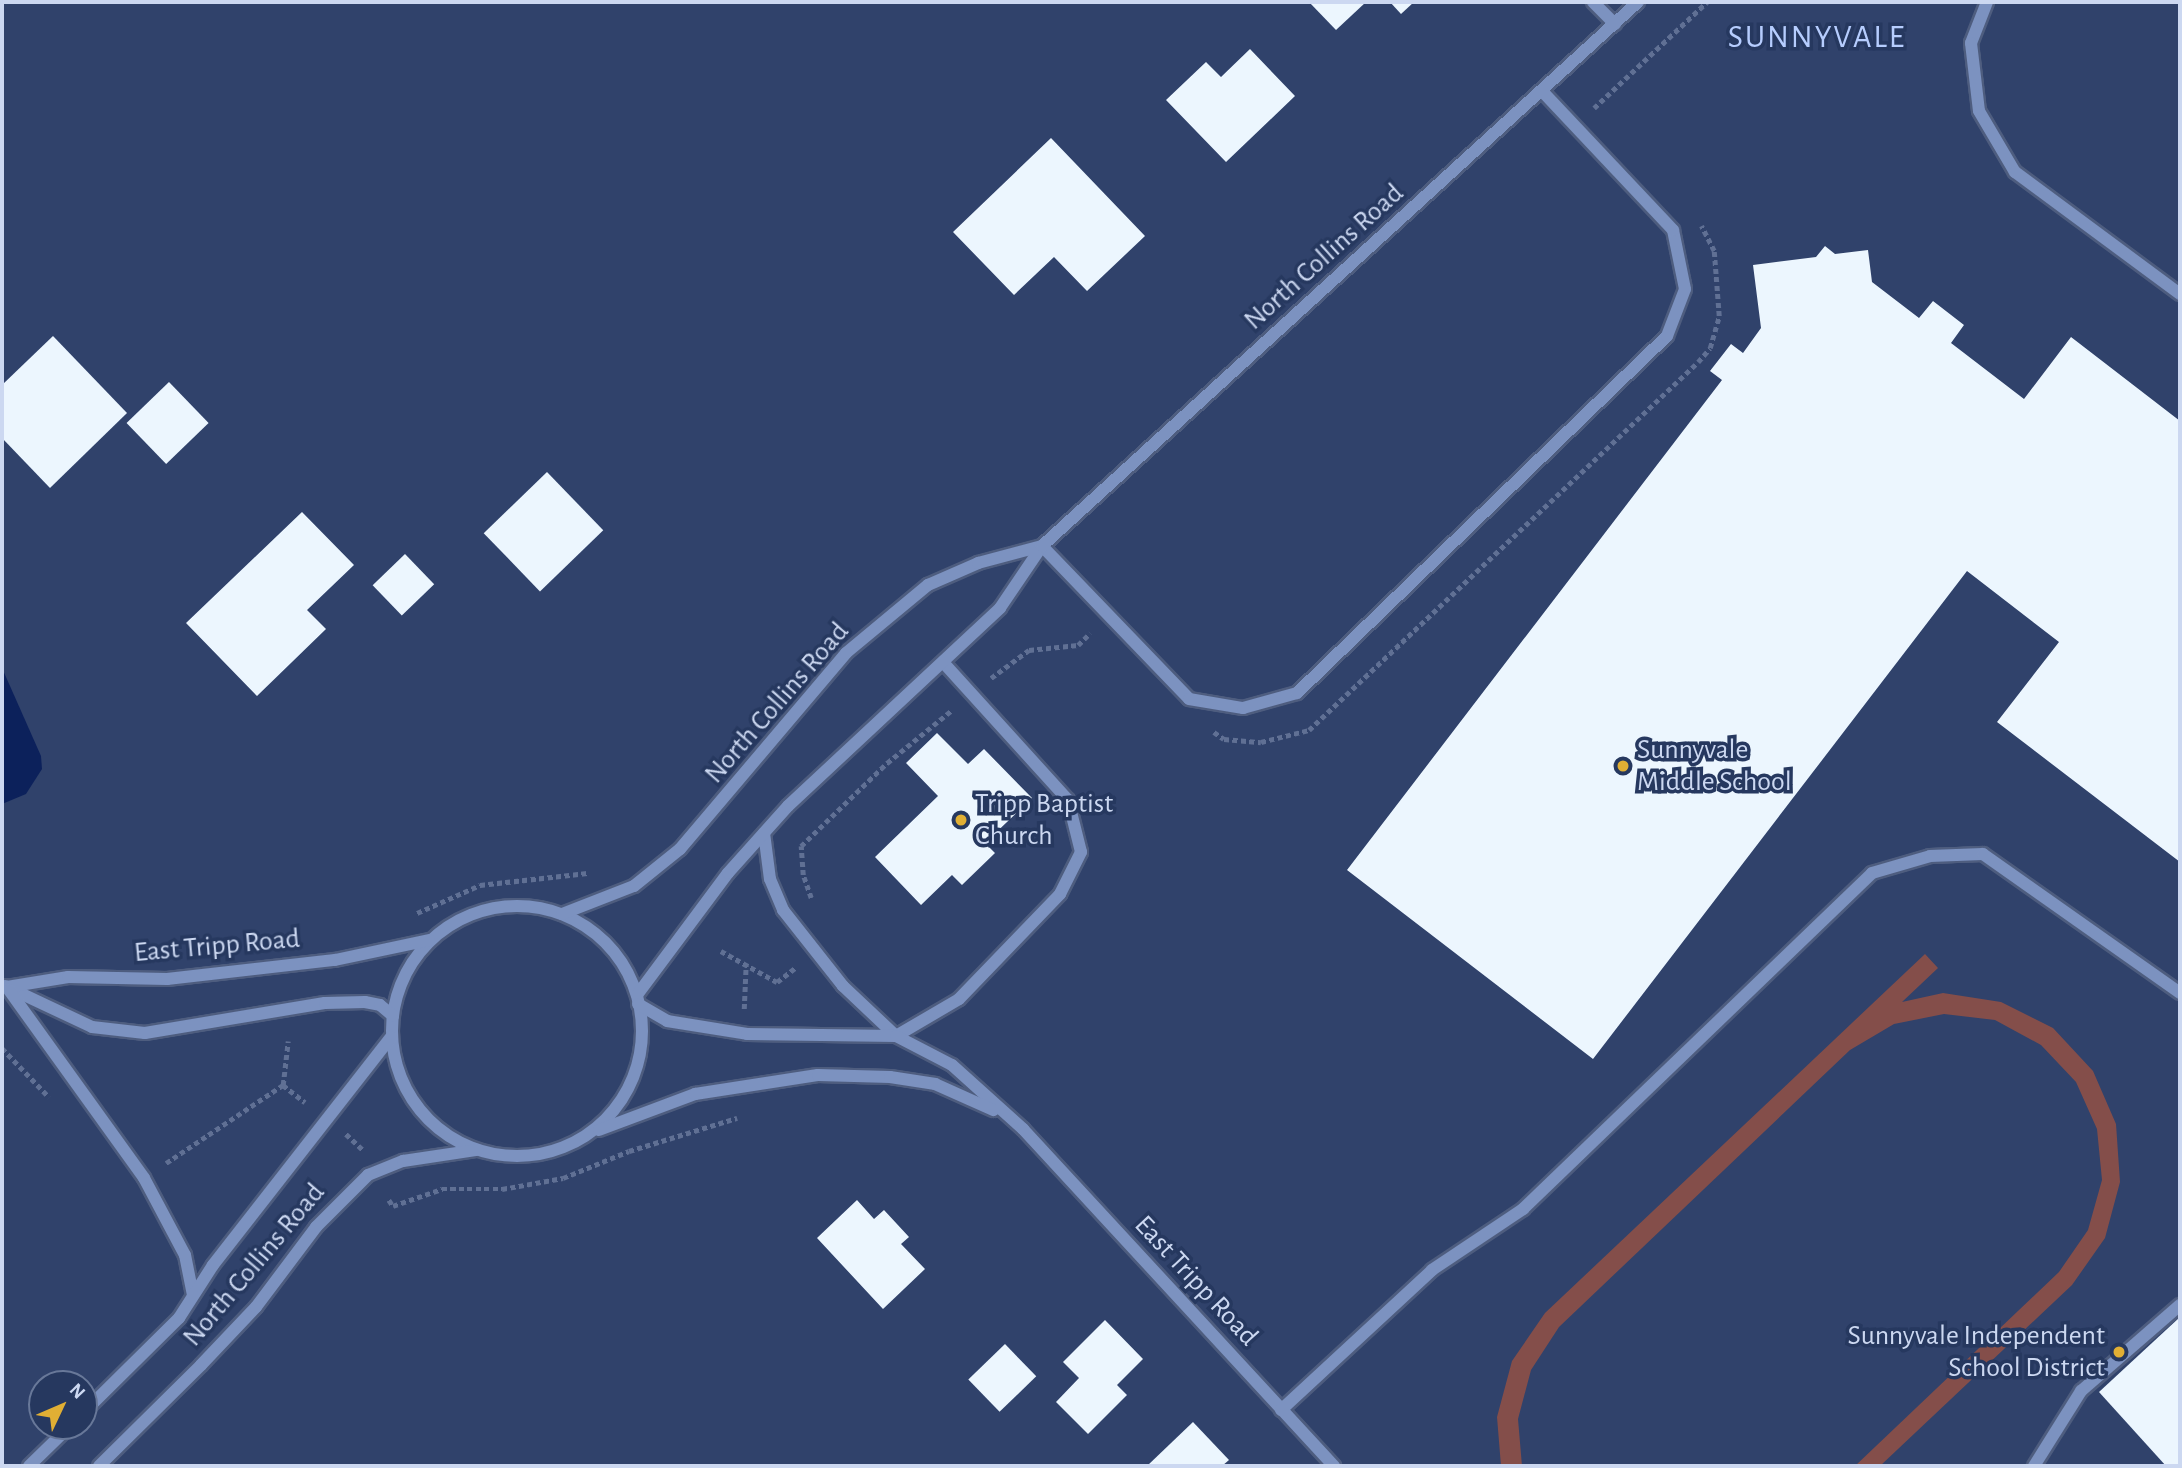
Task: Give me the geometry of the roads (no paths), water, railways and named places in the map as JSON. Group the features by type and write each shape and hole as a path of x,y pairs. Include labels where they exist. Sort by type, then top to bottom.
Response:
{"street":[{"path":"1593,2 1615,24"},
{"name":"North Collins Road","path":"638,1000 728,873 764,833 1000,608 1042,546 1543,92 1638,2"},
{"path":"1987,2 1971,43 1979,111 2015,172 2180,294"},
{"path":"1042,546 1189,699 1243,708 1297,693 1667,336 1685,289 1673,230 1543,92"},
{"name":"North Collins Road","path":"562,914 634,886 680,849 846,653 928,585 978,563 1042,546"},
{"path":"764,833 770,879 783,910 843,986 896,1036 960,999 1060,894 1081,852 1068,800 943,662"},
{"path":"1281,1410 1432,1270 1523,1209 1871,873 1930,856 1983,854 2180,993"},
{"path":"527,905 562,914 593,932 621,960 638,1000 642,1034 636,1072 617,1107 589,1134 555,1151 516,1157 477,1150 443,1132 415,1104 398,1072 391,1037 393,1016 408,968 429,940 458,919 492,907 527,905"},
{"name":"East Tripp Road","path":"4,986 68,977 167,979 335,960 429,940"},
{"path":"4,986 92,1027 145,1033 325,1003 365,1002 380,1005 393,1016"},
{"path":"4,986 144,1178 185,1255 193,1296"},
{"name":"East Tripp Road","path":"638,1000 667,1021 747,1034 896,1036 952,1065 1023,1129 1334,1466"},
{"name":"North Collins Road","path":"98,1398 179,1318 391,1037"},
{"name":"East Tripp Road","path":"589,1134 642,1110 695,1094 818,1075 890,1077 935,1084 974,1098 1023,1129"},
{"name":"North Collins Road","path":"99,1466 211,1356 256,1307 316,1227 368,1175 403,1161 477,1150"},
{"path":"2034,1466 2081,1391 2180,1305"},
{"path":"29,1466 56,1440"}],"water":[{"path":"2,668 41,756 42,769 26,794 2,804"}],"place":[{"name":"Sunnyvale Middle School","path":"1623,766"},
{"name":"Tripp Baptist Church","path":"961,820"},
{"name":"Sunnyvale Independent School District","path":"2119,1352"}],"district":[{"name":"SUNNYVALE","path":"1817,37"}]}
